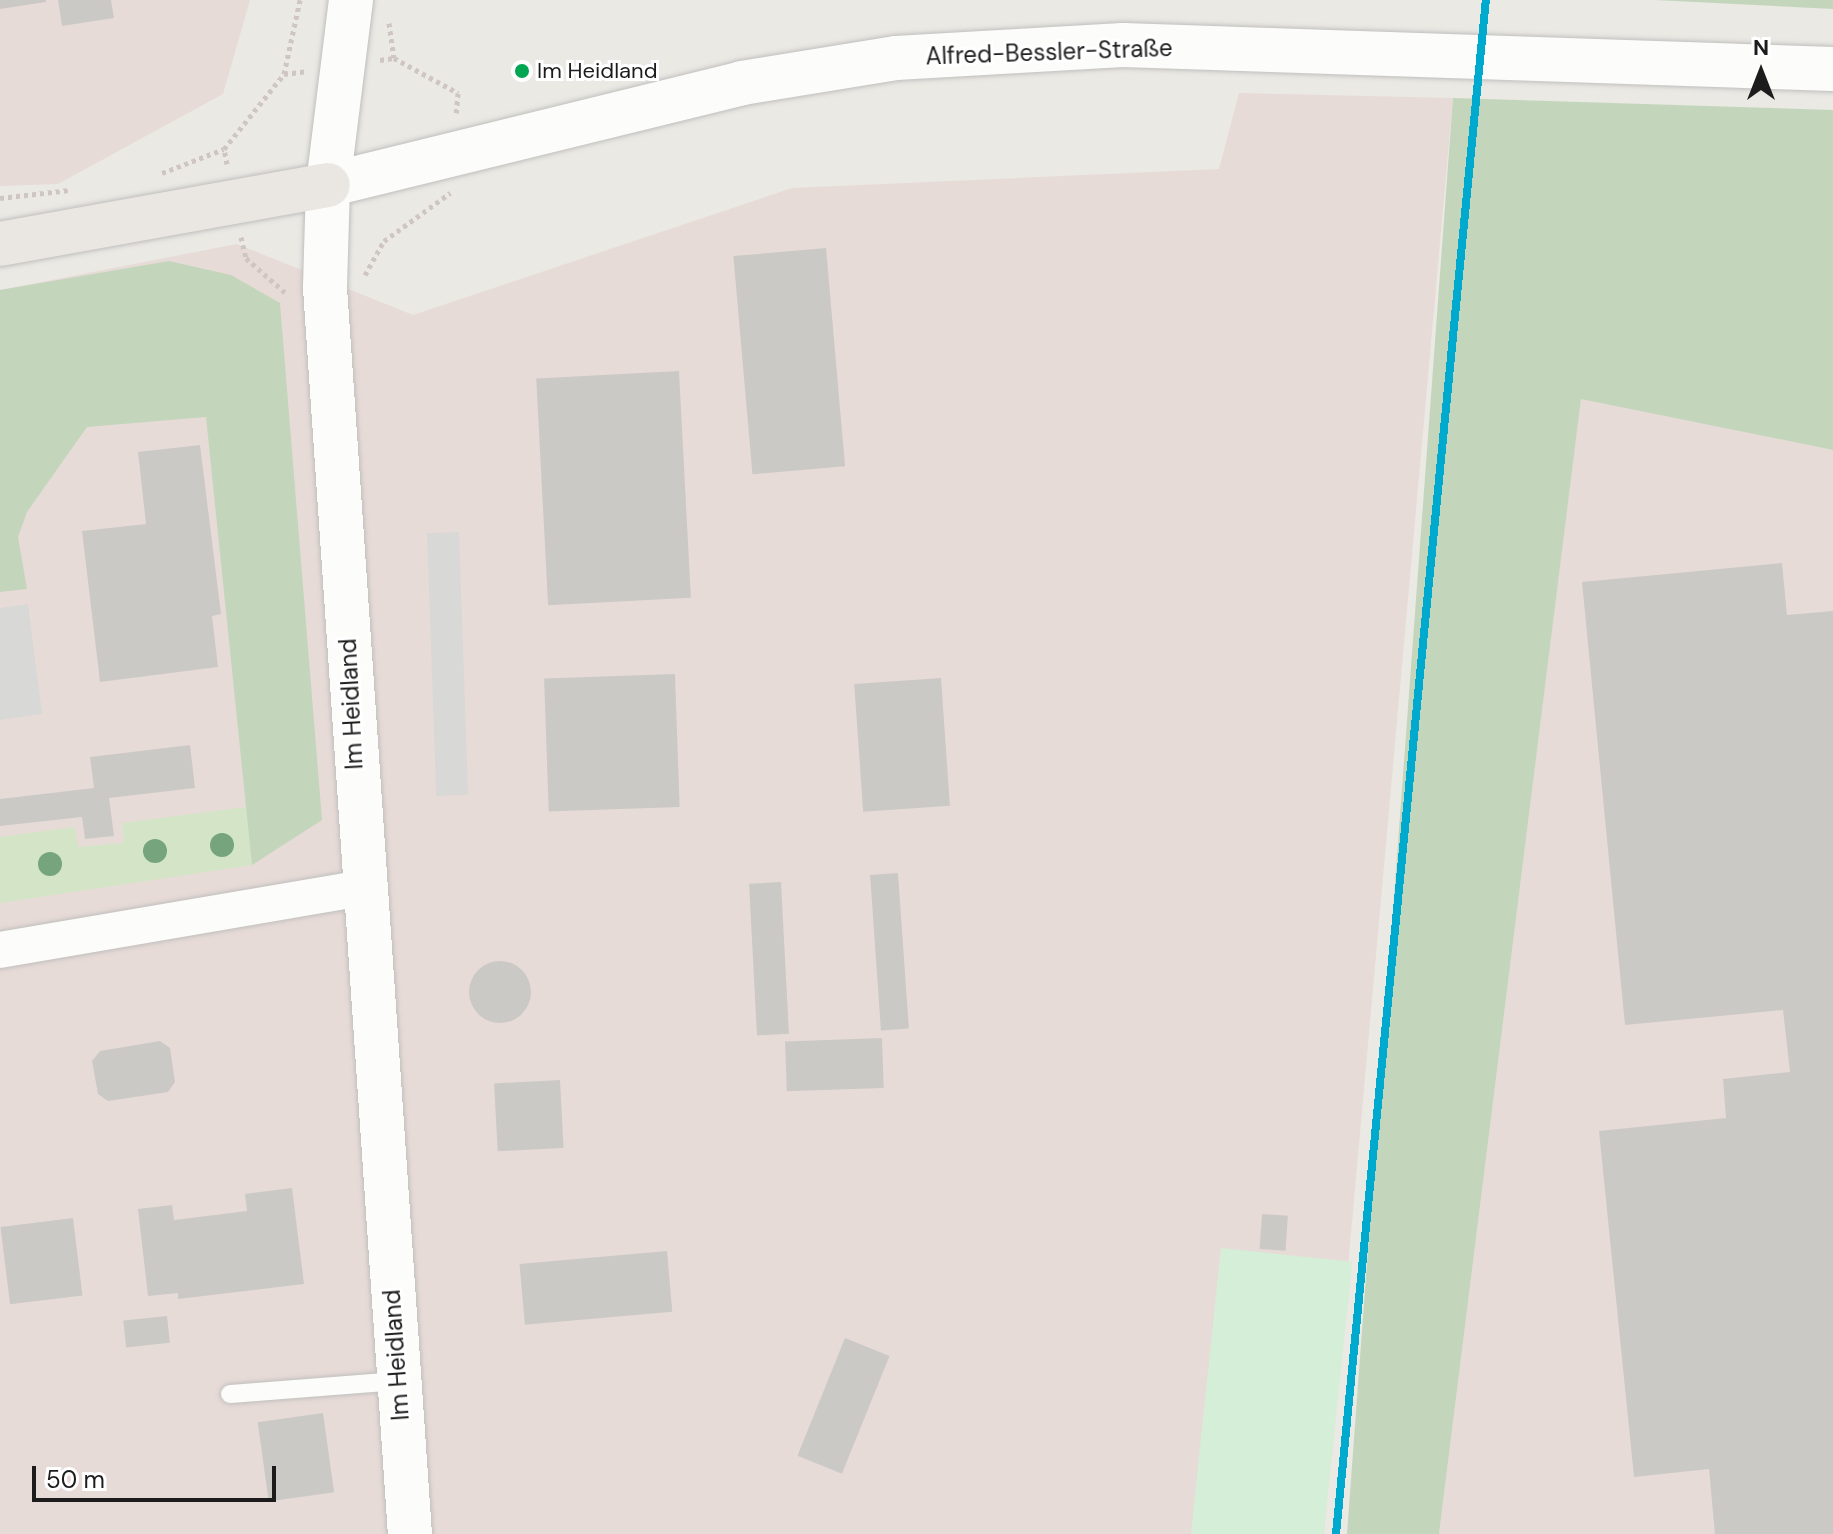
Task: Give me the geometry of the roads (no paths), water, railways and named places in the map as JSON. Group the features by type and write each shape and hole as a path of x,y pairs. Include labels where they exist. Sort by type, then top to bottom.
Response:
{"highway":[{"path":"0,244 134,226 328,185"}],"street":[{"name":"Im Heidland","path":"369,4 328,185 325,288 362,888 410,1534"},
{"name":"Alfred-Bessler-Straße","path":"328,185 742,83 896,58 1123,45 1833,69"},
{"path":"0,950 362,888"}],"lane":[{"path":"230,1394 398,1381"}],"place":[{"name":"Im Heidland","path":"522,71"}]}
